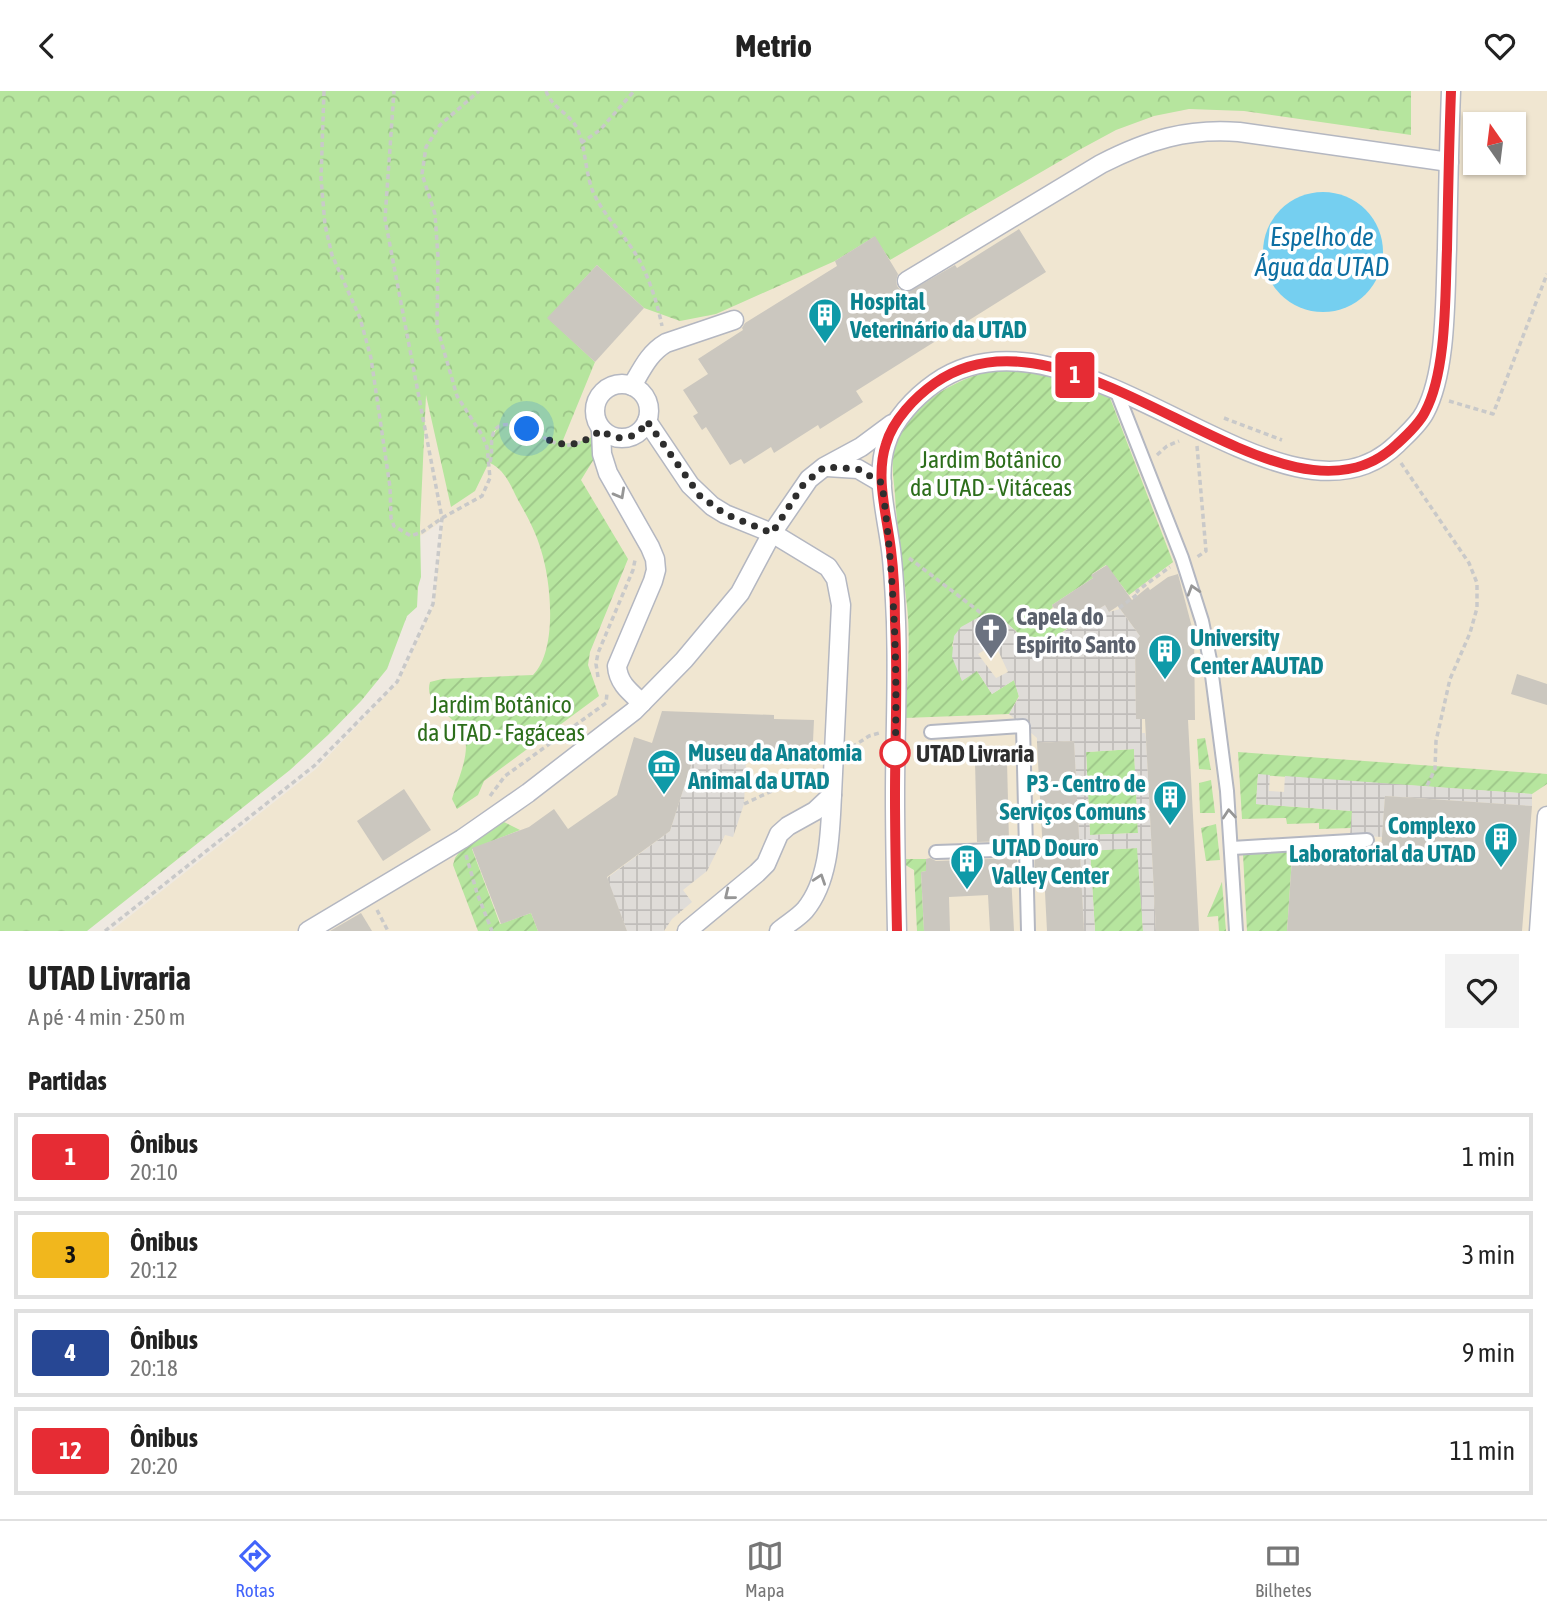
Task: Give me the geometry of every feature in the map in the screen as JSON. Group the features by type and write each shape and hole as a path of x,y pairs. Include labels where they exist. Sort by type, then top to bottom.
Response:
{"street":[{"path":"897,931 895,621 891,554 882,483 884,450 892,430 920,395 940,379 965,368 994,361 1016,361 1040,364 1116,390 1242,448 1293,467 1321,473 1367,465 1390,451 1412,430 1425,413 1433,391 1445,316 1451,91"},
{"path":"907,281 1101,164 1134,148 1180,134 1218,131 1250,134 1449,162"},
{"path":"632,386 651,354 666,343 734,320"},
{"path":"614,384 632,386 646,398 649,407 647,421 641,431 625,438 608,435 596,422 594,413 599,395 614,384"},
{"path":"1116,390 1182,558 1202,621 1220,732 1233,848 1236,931"},
{"path":"308,931 462,839 564,766 642,703 726,612 747,583 772,533 803,485 824,467 861,447 900,418"},
{"path":"647,421 700,496 725,514 772,533 828,567 838,586 841,605 827,853 817,889 804,912 779,931"},
{"path":"601,430 608,473 655,559 653,582 617,666 618,676 623,684 642,703"},
{"path":"824,467 858,469 882,483"},
{"path":"932,732 1023,726 1028,931"},
{"path":"687,931 757,873 770,856 779,834 815,811 832,795"},
{"path":"1539,931 1547,816"},
{"path":"1233,848 1367,840"},
{"path":"936,852 1026,849"}],"path":[{"path":"324,91 321,178 325,225 332,255 360,318 371,358 394,526 411,536 482,496 490,478 492,436 500,426 527,429 554,443 565,445 580,443 601,430"},
{"path":"105,931 314,767 397,682 433,604 442,518 386,219 394,91"},
{"path":"479,91 440,125 426,147 422,174 435,215 438,257 437,327 457,396 482,435 490,463"},
{"path":"547,91 554,107 570,119 577,129 594,194 634,251 660,316 666,343"},
{"path":"581,143 600,131 634,91"},
{"path":"1447,401 1493,414 1547,274"},
{"path":"1214,414 1290,443"},
{"path":"1193,560 1206,551 1196,441"},
{"path":"1398,459 1469,563 1478,588 1476,617 1450,679 1436,741 1436,769 1427,786"},
{"path":"486,801 501,779 606,703 608,697 597,673 597,659 635,565 634,552"},
{"path":"910,558 985,616"},
{"path":"1119,608 1170,567"},
{"path":"834,750 851,748 869,736 885,733"},
{"path":"744,804 776,789 810,785 819,779"},
{"path":"462,839 477,893 492,931"},
{"path":"369,896 388,931"}],"shaded area":[{"path":"1219,91 1547,91 1547,931 111,931 316,769 398,683 434,604 443,520 412,539 357,319"},
{"path":"1105,605 1109,612 1120,609 1140,636 1135,643 1136,719 1142,719 1142,733 1145,733 1146,738 1156,931 1143,931 1137,848 1090,851 1095,931 1084,931 1074,741 1037,743 1037,738 1009,714 1019,697 1014,680 992,694 977,671 962,681 952,657 954,636 961,627 979,617 988,616 1005,621 1035,650","holes":["995,644 1008,672 996,678 978,654","1134,749 1138,833 1090,835 1086,752"]},
{"path":"693,759 746,761 744,804 733,837 725,835 707,871 683,890 692,902 672,919 664,931 627,931 607,878 670,831"},
{"path":"1258,774 1270,775 1269,791 1284,792 1285,776 1532,794 1532,806 1385,796 1382,837 1350,835 1352,811 1256,804"}],"green space":[{"path":"0,91 1411,91 1411,135 1244,111 1189,109 1154,116 1116,130 1079,150 890,260 874,237 835,261 716,314 680,321 644,308 597,265 548,318 595,362 561,445 519,427 502,427 494,431 492,456 475,491 451,507 426,395 420,527 421,577 417,607 407,616 387,669 361,701 290,770 87,931 0,931"},
{"name":"Jardim Botânico da UTAD - Vitáceas","path":"997,369 1050,375 1110,398 1173,562 1129,595 1106,565 1092,574 1093,578 1052,605 1049,611 1053,617 1058,614 1067,629 1035,650 1014,629 998,619 981,618 971,622 958,632 952,646 977,671 992,694 1014,680 1019,696 1009,714 905,718 908,620 896,509 894,452 908,421 933,397 965,380"},
{"name":"Jardim Botânico da UTAD - Fagáceas","path":"500,426 514,426 563,443 592,437 594,459 581,480 628,559 590,652 588,665 599,696 484,781 478,795 457,809 452,799 465,759 466,742 460,728 431,698 430,682 442,679 533,675 541,664 549,633 547,579 539,543 507,479 490,463 494,434"},
{"path":"1205,738 1211,770 1199,769 1197,739"},
{"path":"1134,749 1138,833 1090,835 1086,752"},
{"path":"1238,752 1547,774 1547,784 1532,794 1258,775 1256,804 1352,811 1351,828 1319,829 1319,823 1287,824 1286,818 1242,819"},
{"path":"1211,780 1215,813 1200,813 1199,783"},
{"path":"502,821 520,830 472,849 500,924 531,913 538,931 478,931 453,865 460,851"},
{"path":"1216,824 1220,860 1206,861 1201,828"},
{"path":"1138,848 1143,931 1095,931 1090,850"},
{"path":"1353,848 1352,862 1292,858 1287,931 1247,931 1243,854"},
{"path":"901,859 926,859 926,871 921,872 924,931 917,931 914,870 902,863"},
{"path":"1222,882 1226,931 1219,931 1218,916 1207,917"}],"water":[{"name":"Espelho de Água da UTAD","path":"1323,192 1346,197 1365,210 1378,229 1383,252 1378,275 1365,294 1346,307 1323,312 1300,307 1281,294 1268,275 1263,252 1268,229 1281,210 1300,197"}],"building":[{"name":"Hospital Veterinário da UTAD","path":"1019,229 1046,272 856,391 863,402 820,429 818,425 774,453 771,447 744,464 741,459 730,465 706,427 702,430 693,416 698,413 683,390 708,374 698,359 743,330 745,323 837,266 835,261 875,236 898,274 897,286 901,291 908,292 955,265 957,268"},
{"path":"597,265 644,308 595,362 547,318"},
{"path":"1107,565 1132,600 1148,587 1150,590 1168,577 1178,574 1194,635 1195,720 1188,720 1199,931 1156,931 1145,719 1136,719 1135,642 1140,636 1118,606 1109,612 1105,605 1067,629 1052,605 1093,578 1091,575"},
{"path":"1517,674 1547,684 1547,705 1511,694"},
{"path":"662,711 774,715 774,719 814,720 812,763 693,759 670,831 607,877 627,931 538,931 531,913 501,924 472,848 529,827 554,809 568,829 617,795 634,737 652,743"},
{"path":"1074,741 1084,931 1047,931 1044,873 1035,873 1035,853 1043,853 1037,743"},
{"path":"1007,761 1009,841 977,842 975,762"},
{"path":"404,789 431,830 383,861 357,821"},
{"path":"1385,796 1532,806 1522,931 1287,931 1292,858 1380,864"},
{"name":"UTAD Douro Valley Center","path":"1017,858 1018,875 1011,875 1014,931 990,931 988,895 949,897 950,931 924,931 921,872 926,871 926,859 936,861"},
{"path":"361,913 372,931 330,931"}],"bus line":[{"name":"1","path":"897,931 895,621 891,554 882,483 884,450 892,430 920,395 940,379 979,363 1024,361 1057,369 1116,390 1242,448 1293,467 1321,473 1367,465 1390,451 1412,430 1425,413 1433,391 1445,316 1451,91"}],"place":[{"name":"Hospital Veterinário da UTAD","path":"825,345"},
{"name":"Capela do Espírito Santo","path":"991,660"},
{"name":"University Center AAUTAD","path":"1165,681"},
{"name":"UTAD Livraria","path":"895,753"},
{"name":"Museu da Anatomia Animal da UTAD","path":"664,796"},
{"name":"P3 - Centro de Serviços Comuns","path":"1170,827"},
{"name":"Complexo Laboratorial da UTAD","path":"1501,869"},
{"name":"UTAD Douro Valley Center","path":"967,891"}],"route":[{"path":"527,429 554,443 565,445 580,443 601,430 616,438 634,436 647,421 700,496 725,514 772,533 803,485 824,467 858,469 882,483 891,554 895,621 896,733 895,759 895,753"}]}
